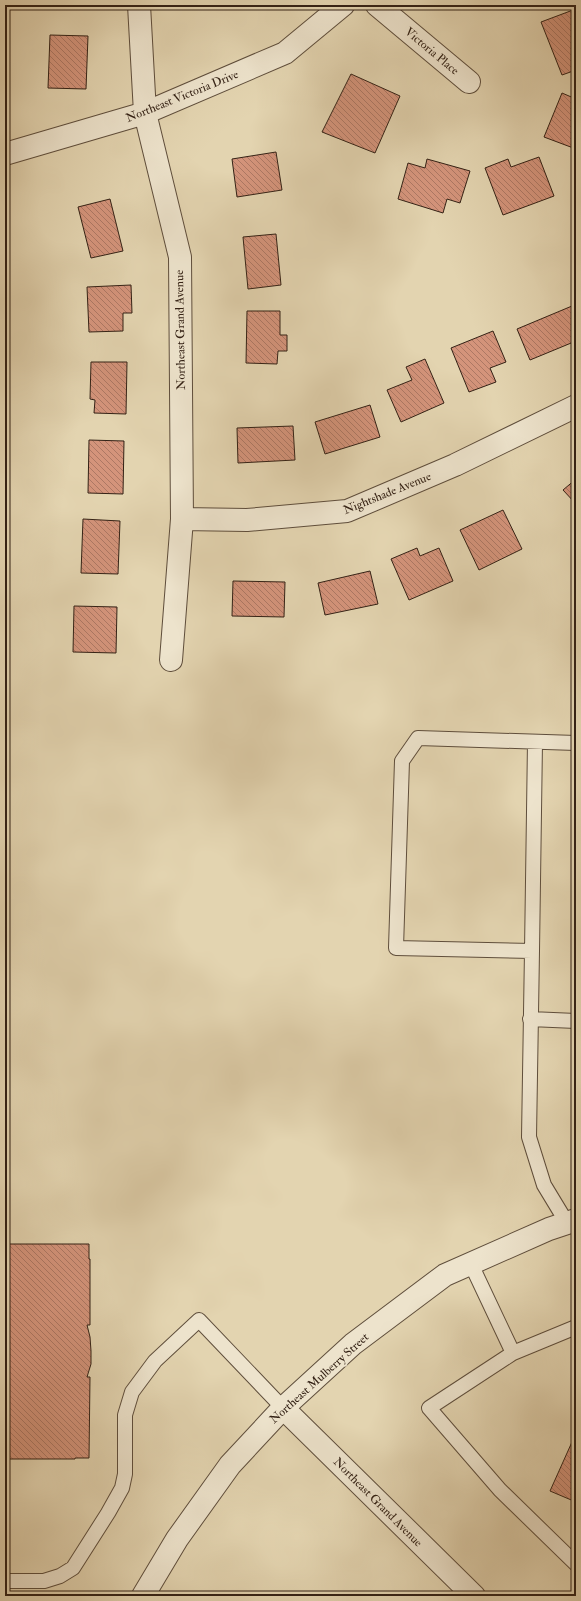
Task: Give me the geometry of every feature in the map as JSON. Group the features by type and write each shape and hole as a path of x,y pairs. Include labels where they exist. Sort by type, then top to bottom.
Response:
{"street":[{"name":"Northeast Grand Avenue","path":"139,5 145,113 180,257 182,519 171,660"},
{"name":"Northeast Victoria Drive","path":"5,154 145,113 285,53 343,5"},
{"name":"Victoria Place","path":"377,5 469,82"},
{"name":"Nightshade Avenue","path":"182,519 247,520 347,511 455,465 576,406"},
{"name":"Northeast Mulberry Street","path":"143,1596 177,1539 230,1465 283,1408 353,1344 445,1275 549,1229 572,1221"},
{"name":"Northeast Grand Avenue","path":"283,1408 474,1596"}],"lane":[{"path":"532,951 396,948 402,761 418,738 576,743"},
{"path":"535,742 529,1138 544,1185 572,1221"},
{"path":"530,1019 576,1020"},
{"path":"471,1264 513,1353"},
{"path":"5,1581 44,1581 60,1576 73,1568 122,1488 125,1474 125,1414 132,1392 155,1361 199,1320 283,1408"},
{"path":"576,1327 513,1353 429,1408 500,1490 576,1564"}],"building":[{"path":"573,10 576,18 576,70 562,75 541,22"},
{"path":"50,35 88,36 86,89 48,88"},
{"path":"351,74 400,96 375,153 322,132"},
{"path":"562,93 576,99 576,149 544,137"},
{"path":"276,152 282,190 237,197 232,159"},
{"path":"539,157 554,196 503,215 485,168 508,159 511,167"},
{"path":"427,159 470,171 460,203 447,199 443,213 398,199 408,163 425,168"},
{"path":"110,199 123,251 91,258 78,207"},
{"path":"276,234 281,285 248,289 243,237"},
{"path":"131,285 132,313 123,313 123,331 89,332 87,287"},
{"path":"572,306 576,316 576,341 530,360 517,329"},
{"path":"247,311 280,311 280,335 287,335 287,351 278,351 277,364 246,363"},
{"path":"493,331 506,362 490,368 496,382 469,392 451,348"},
{"path":"425,359 444,403 401,422 387,390 412,380 406,367"},
{"path":"91,362 127,362 126,414 94,413 95,400 90,399"},
{"path":"370,405 380,437 325,454 315,422"},
{"path":"293,426 295,460 238,463 237,428"},
{"path":"89,440 124,441 123,494 88,493"},
{"path":"576,479 576,504 563,490"},
{"path":"503,510 522,549 479,570 460,530"},
{"path":"83,519 120,521 118,574 81,573"},
{"path":"417,548 420,556 439,548 453,581 409,600 391,559"},
{"path":"370,571 378,604 325,615 318,583"},
{"path":"233,581 285,582 284,617 232,616"},
{"path":"74,606 117,607 116,653 73,652"},
{"path":"5,1244 89,1244 90,1325 87,1325 90,1337 91,1364 87,1377 90,1377 89,1458 5,1459"},
{"path":"576,1433 576,1502 550,1491"}]}
